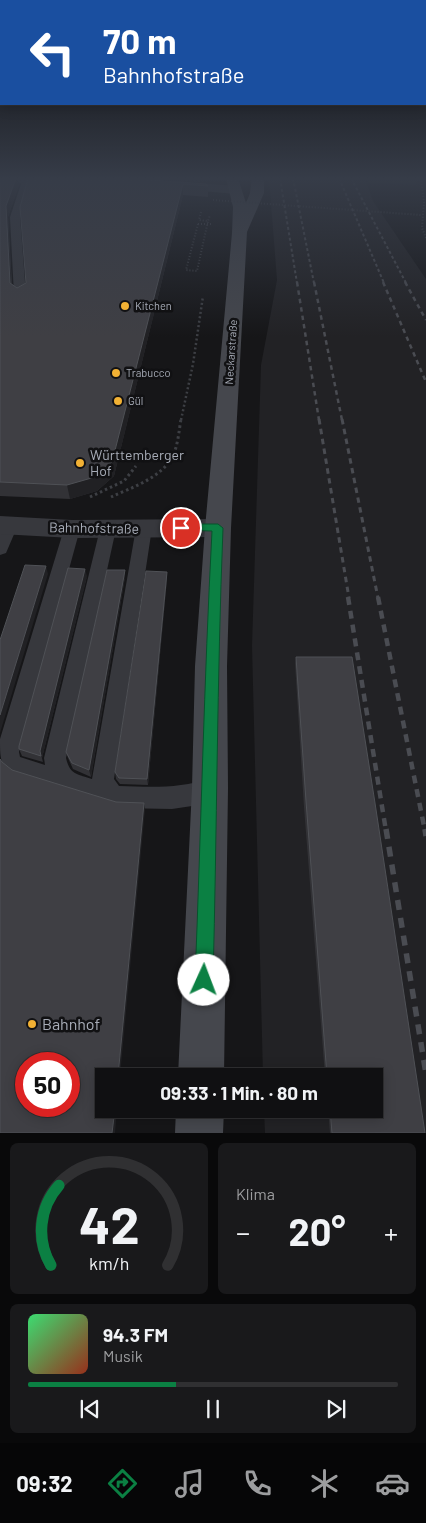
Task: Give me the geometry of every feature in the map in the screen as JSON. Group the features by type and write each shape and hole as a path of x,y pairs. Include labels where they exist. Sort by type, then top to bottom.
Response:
{"main road":[{"name":"Neckarstraße","path":"201,1068 210,788 211,666 218,528 240,233"},
{"path":"199,1133 200,1118"}],"street":[{"name":"Bahnhofstraße","path":"5,525 108,529 218,528"}],"lane":[{"path":"15,231 20,296"},
{"path":"0,549 5,525"},
{"path":"72,528 32,661 8,752 11,763 16,767 128,798 172,798 192,795 210,788"},
{"path":"112,795 107,790 104,778 118,674 144,528"},
{"path":"68,782 58,773 55,758 73,673 108,529"}],"path":[{"path":"197,231 186,270 197,271 206,231"},
{"path":"108,499 163,468 173,456 193,364 203,295"},
{"path":"88,498 124,481 136,466"}],"shaded area":[{"path":"273,231 393,231 426,279 426,1133 265,1133 264,1118 383,1118 383,1068 263,1068 252,646 261,365 277,280"}],"building":[{"path":"0,231 7,231 10,283 17,288 26,283 22,231 171,231 112,462 95,477 67,485 0,482"},
{"path":"25,565 46,566 0,715 0,640"},
{"path":"68,568 85,569 40,751 41,756 19,749 19,746"},
{"path":"107,570 125,570 89,770 72,763 66,752"},
{"path":"146,571 167,572 147,779 119,778 115,772"},
{"path":"296,657 352,657 425,1133 332,1133 331,1118 383,1118 383,1068 326,1068"},
{"path":"0,759 12,770 116,802 144,803 119,1068 95,1068 95,1118 114,1118 112,1133 0,1133"}],"railway":[{"path":"289,231 297,283"},
{"path":"304,231 314,283"},
{"path":"362,231 384,283"},
{"path":"379,231 406,283"},
{"path":"297,282 319,420"},
{"path":"314,282 342,420"},
{"path":"383,282 426,382"},
{"path":"405,282 426,320"},
{"path":"319,419 349,598"},
{"path":"342,419 378,598"},
{"path":"348,597 386,831"},
{"path":"378,597 425,831"},
{"path":"386,829 426,1074"},
{"path":"425,829 426,836"}],"place":[{"name":"Kitchen","path":"125,306"},
{"name":"Trabucco","path":"116,373"},
{"name":"Gül","path":"118,401"},
{"name":"Württemberger Hof","path":"80,463"},
{"name":"Bahnhof","path":"32,1024"}],"route":[{"path":"181,528 218,528 211,666 210,788 204,980"}]}
